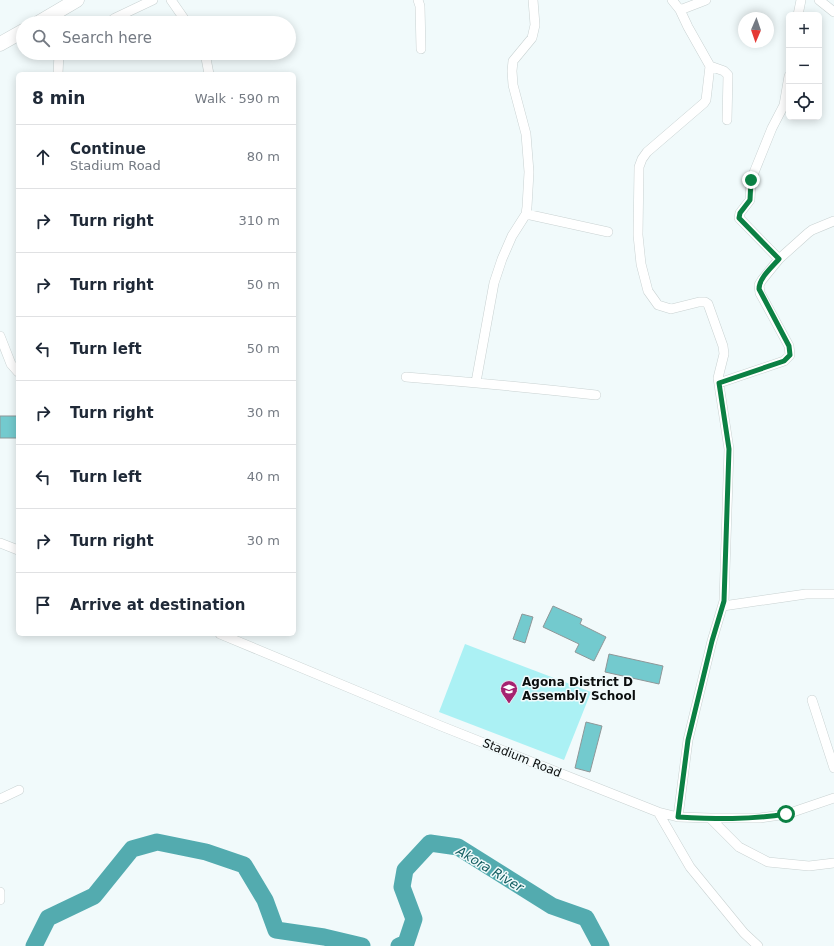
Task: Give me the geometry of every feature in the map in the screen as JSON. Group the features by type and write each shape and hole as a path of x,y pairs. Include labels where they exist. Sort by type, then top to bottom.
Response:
{"main road":[{"path":"60,16 77,0"},
{"path":"0,44 16,35"}],"street":[{"path":"118,16 153,0"},
{"path":"171,0 182,16"},
{"path":"418,0 420,6 421,49"},
{"path":"476,382 494,283 512,236 526,214 529,172 526,134 513,85 512,71 513,61 532,38 536,25 533,0"},
{"path":"672,0 680,10 710,66 706,100 704,103 647,152 639,167 638,235 641,264 648,291 658,305 671,309 699,302 705,302 708,304 724,346 724,354 719,372 719,383 729,449 724,601 712,641 688,740 678,817"},
{"path":"680,10 706,0"},
{"path":"799,12 802,0"},
{"path":"819,0 832,8"},
{"path":"58,60 58,72"},
{"path":"206,60 209,72"},
{"path":"710,66 724,71 728,75 727,120"},
{"path":"779,259 739,218 740,213 750,200 751,180 772,128 784,105 788,84"},
{"path":"526,214 608,232"},
{"path":"719,383 784,361 790,355 789,346 759,289 759,285 779,259 812,230 834,221"},
{"path":"0,336 11,364 16,370"},
{"path":"406,377 456,382 476,382 596,395"},
{"path":"0,543 16,549"},
{"path":"723,606 806,594 834,594"},
{"name":"Stadium Road","path":"225,636 441,726 658,812 678,817 760,818 786,814 834,798"},
{"path":"812,700 834,768"},
{"path":"0,799 19,790"},
{"path":"658,812 690,868 744,933 758,946"},
{"path":"710,818 739,847 768,862 809,866 834,863"},
{"path":"0,892 0,900"}],"shaded area":[{"path":"465,644 591,692 564,760 439,712"}],"building":[{"path":"0,416 16,416 16,438 0,438"},
{"path":"553,606 582,619 580,624 606,637 594,661 575,652 579,644 543,627"},
{"path":"522,614 533,617 525,643 513,639"},
{"path":"609,654 663,666 659,684 605,672"},
{"path":"586,722 602,726 590,772 575,768"}],"waterway":[{"name":"Akora River","path":"34,946 48,918 94,896 132,849 157,842 206,852 244,865 265,900 276,930 324,937 362,946"},
{"name":"Akora River","path":"399,946 406,943 414,919 402,887 405,870 430,843 458,847 552,906 586,918 601,946"}],"place":[{"name":"Agona District D Assembly School","path":"509,704"}],"route":[{"path":"751,180 750,200 740,213 739,218 740,221 779,259 762,280 759,285 759,289 791,350 790,355 784,361 719,383 729,449 724,601 712,641 688,740 678,817 760,818 786,814"}]}
